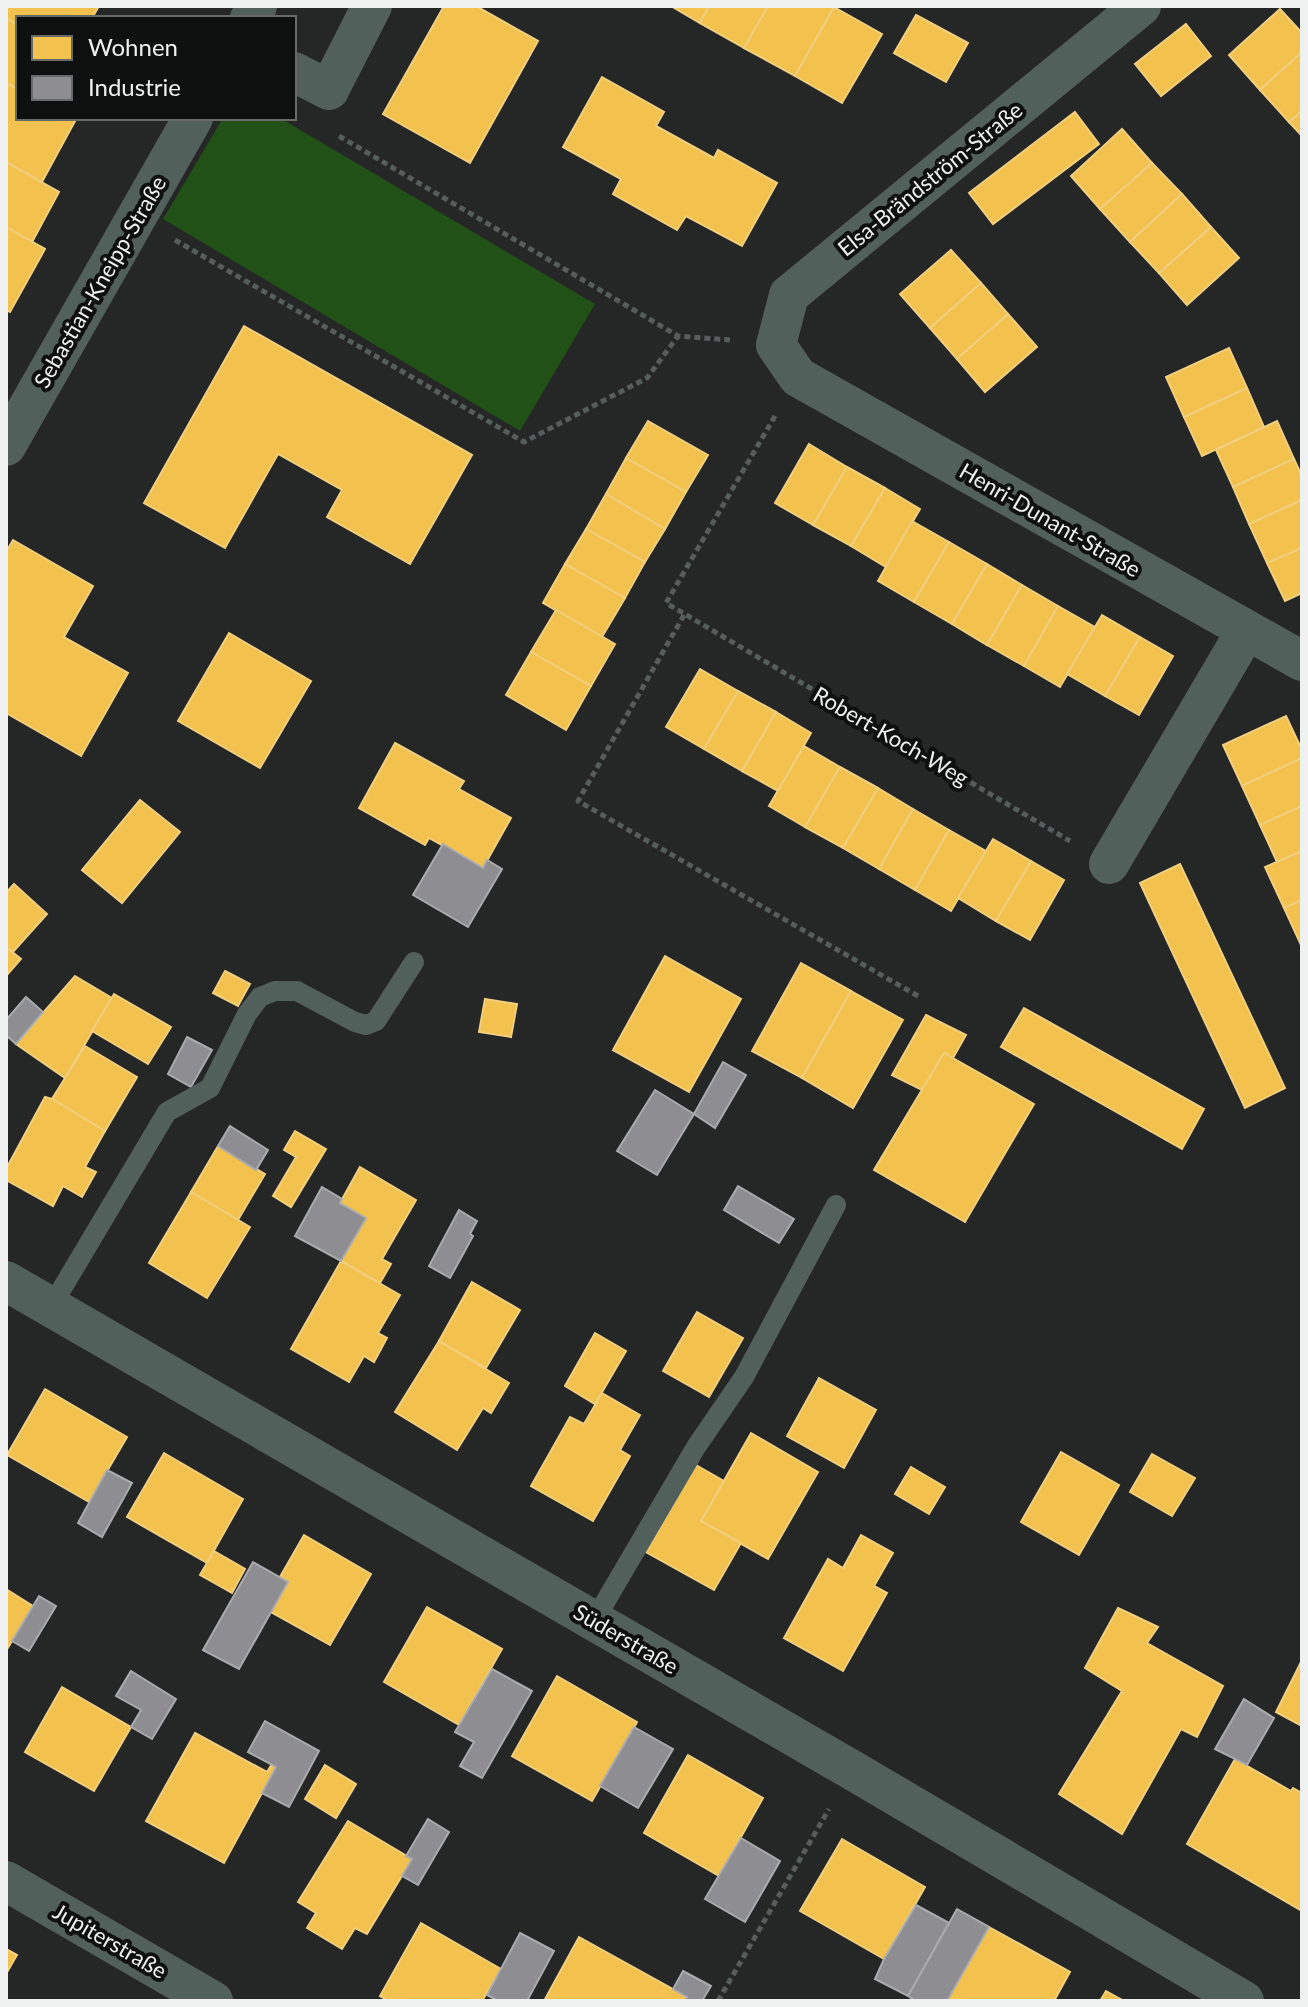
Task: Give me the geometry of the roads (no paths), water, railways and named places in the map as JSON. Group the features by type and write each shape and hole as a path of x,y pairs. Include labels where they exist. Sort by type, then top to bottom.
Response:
{"street":[{"path":"311,81 372,6"},
{"name":"Elsa-Brändström-Straße","path":"798,377 776,345 789,295 1141,6"},
{"name":"Sebastian-Kneipp-Straße","path":"6,446 21,386 136,217 192,120"},
{"name":"Henri-Dunant-Straße","path":"798,377 1302,661"},
{"path":"1109,864 1246,631"},
{"name":"Süderstraße","path":"6,1281 852,1770 1244,2001"},
{"name":"Jupiterstraße","path":"6,1881 213,2001"}],"lane":[{"path":"51,1307 167,1112 210,1088 247,1014 260,997 275,991 297,991 366,1025 376,1021 414,962"},
{"path":"594,1621 696,1447 744,1377 836,1205"}]}
